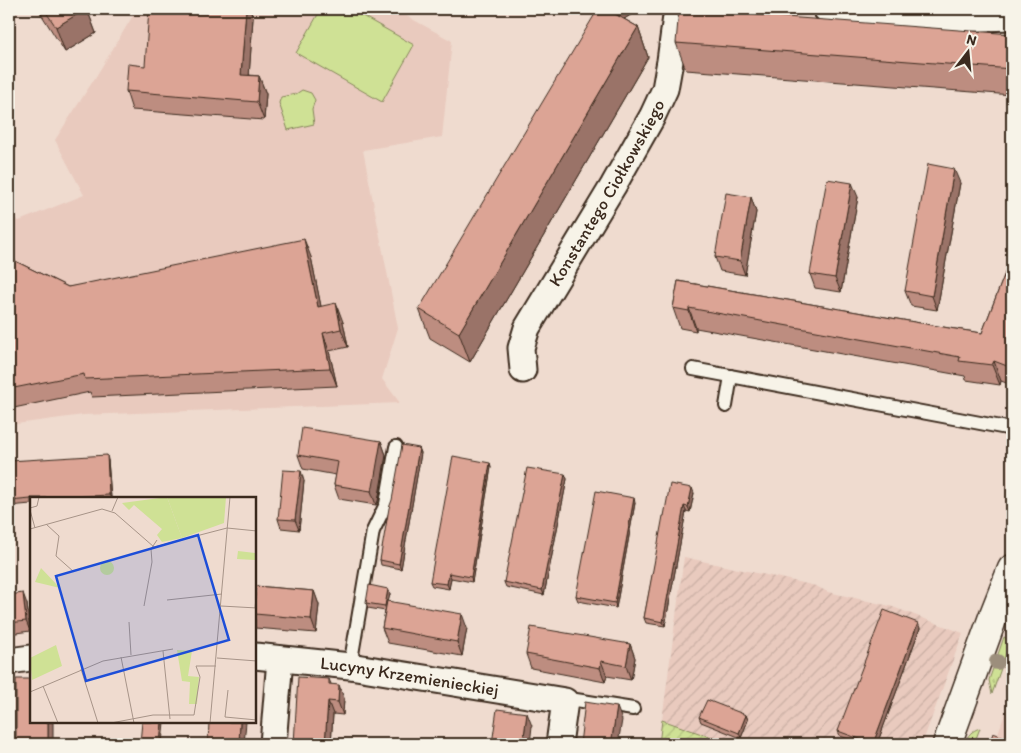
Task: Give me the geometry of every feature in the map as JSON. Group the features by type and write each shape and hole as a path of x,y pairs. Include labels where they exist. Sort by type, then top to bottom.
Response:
{"street":[{"name":"Konstantego Ciołkowskiego","path":"523,370 521,348 527,328 613,186 652,117 665,89 677,9"},
{"path":"826,9 949,19 1012,17"},
{"path":"947,744 989,626 1012,569"},
{"name":"Lucyny Krzemienieckiej","path":"256,656 350,666 565,701"},
{"path":"9,661 30,658"},
{"path":"273,744 280,659"},
{"path":"559,744 565,701"}],"lane":[{"path":"693,369 1012,429"},
{"path":"726,406 731,376"},
{"path":"350,666 372,531 386,504 396,447"},
{"path":"565,701 576,700 633,709"}],"shaded area":[{"path":"137,9 394,9 452,41 442,137 363,150 398,328 382,379 400,403 83,415 9,425 9,216 19,221 84,195 55,140"},
{"path":"684,557 816,586 828,592 890,606 963,633 922,744 730,744 662,720"},
{"path":"1012,694 1012,742 997,736"}],"green space":[{"path":"321,9 350,9 414,45 382,102 296,53"},
{"path":"302,90 311,93 315,100 312,109 314,124 288,130 279,103 281,97 296,94"},
{"path":"1004,637 1011,640 992,694 989,680"},
{"path":"662,720 730,744 659,744"},
{"path":"980,728 974,744 964,744 974,730"}],"building":[{"path":"44,9 86,9 56,27"},
{"path":"149,9 246,9 241,75 259,76 257,102 126,91 128,64 145,66"},
{"path":"598,9 606,9 638,27 459,333 419,309"},
{"path":"679,9 1012,34 1012,69 676,43"},
{"path":"928,164 954,169 932,296 905,291"},
{"path":"827,179 852,183 835,278 810,274"},
{"path":"726,193 751,197 740,261 715,257"},
{"path":"304,239 318,307 336,303 341,329 323,333 330,368 85,379 84,374 9,389 9,258 68,287"},
{"path":"1012,255 1012,352 1007,366 994,361 992,365 959,361 960,357 689,308 689,311 673,308 678,281 982,333"},
{"path":"302,428 381,441 371,491 334,485 338,462 298,455"},
{"path":"402,445 419,448 399,564 380,560"},
{"path":"107,455 109,495 30,497 30,499 9,501 9,461"},
{"path":"453,456 490,463 471,577 449,573 447,584 430,582"},
{"path":"527,468 565,474 542,590 504,582"},
{"path":"283,470 301,471 295,520 278,519"},
{"path":"670,484 692,488 688,507 684,506 663,622 644,618"},
{"path":"596,491 634,498 615,603 576,596"},
{"path":"369,585 388,589 385,606 366,603"},
{"path":"256,586 314,591 311,619 256,614"},
{"path":"23,593 26,621 9,623 9,595"},
{"path":"387,601 462,614 457,642 382,628"},
{"path":"884,610 918,623 873,744 838,731"},
{"path":"531,627 630,644 626,666 601,661 600,668 526,654"},
{"path":"298,677 329,679 329,684 339,685 338,702 328,701 325,744 294,744"},
{"path":"16,679 30,679 30,723 48,723 48,744 16,744"},
{"path":"707,700 746,715 739,733 699,717"},
{"path":"585,702 617,707 611,744 580,744"},
{"path":"497,709 527,713 523,744 492,744"},
{"path":"142,723 162,723 160,744 140,743"},
{"path":"209,723 240,723 239,744 208,744"},
{"path":"993,733 1012,740 1012,744 989,744"}]}
